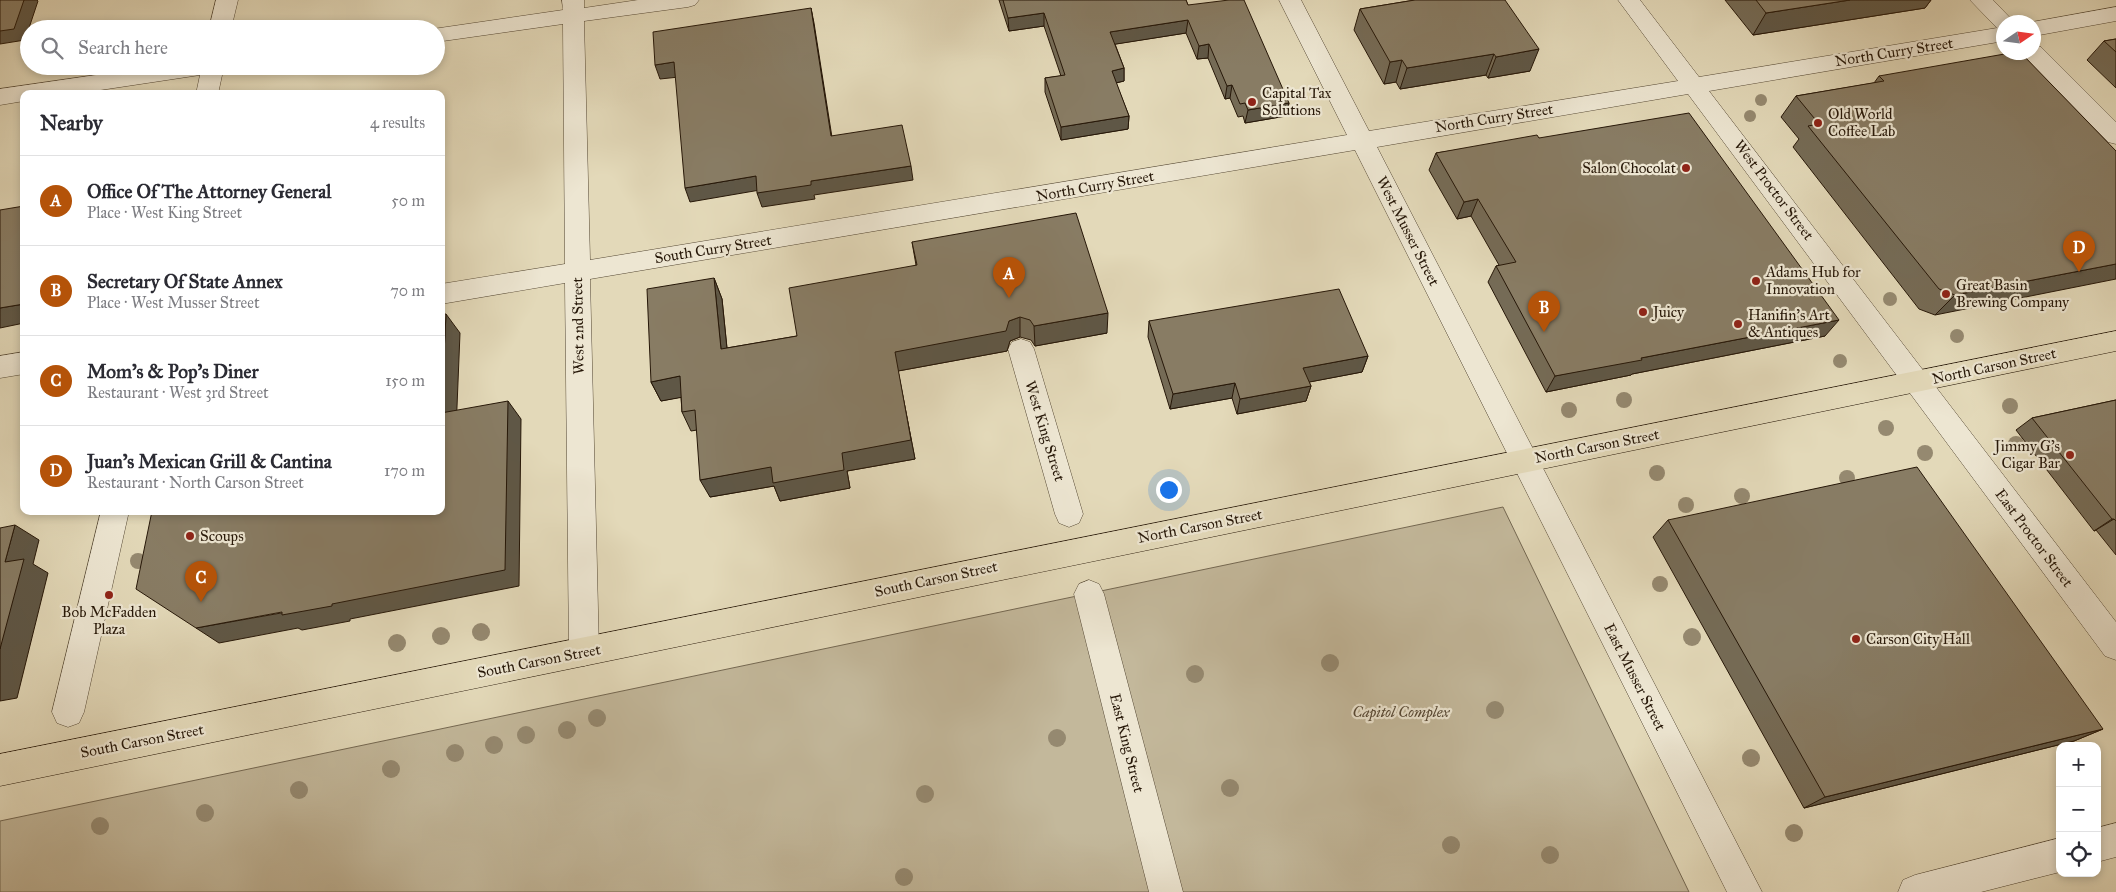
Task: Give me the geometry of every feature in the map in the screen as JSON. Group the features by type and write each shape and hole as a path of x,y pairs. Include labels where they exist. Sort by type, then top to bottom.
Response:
{"main road":[{"name":"North Carson Street","path":"1078,550 2116,341"},
{"name":"South Carson Street","path":"0,770 1078,550"}],"street":[{"path":"222,20 227,0"},
{"path":"445,33 573,8 688,0"},
{"name":"West Musser Street","path":"1290,0 1525,461"},
{"name":"West Proctor Street","path":"1629,0 1917,382"},
{"path":"1981,0 1996,15"},
{"name":"West 2nd Street","path":"573,8 584,652"},
{"path":"2041,28 2116,14"},
{"name":"North Curry Street","path":"985,204 1996,35"},
{"path":"2041,60 2116,136"},
{"path":"75,90 107,87 167,75"},
{"path":"208,90 210,75"},
{"path":"0,97 20,95"},
{"name":"South Curry Street","path":"445,293 985,204"},
{"name":"West King Street","path":"1021,349 1069,514"},
{"path":"0,367 20,364"},
{"name":"East Proctor Street","path":"1917,382 2116,646"},
{"name":"East Musser Street","path":"1525,461 1745,892"},
{"path":"68,712 114,515"},
{"name":"East King Street","path":"1089,594 1166,892"},
{"path":"2101,844 2116,840"},
{"path":"1915,892 2056,856"}],"green space":[{"name":"Capitol Complex","path":"1503,507 1689,892 0,892 0,821"}],"building":[{"path":"0,0 24,0 14,29 0,31"},
{"path":"1003,0 1186,0 1188,5 1244,0 1289,103 1248,110 1245,103 1240,104 1232,85 1227,86 1209,44 1199,46 1188,20 1110,32 1124,68 1112,71 1129,116 1061,127 1045,78 1065,75 1044,13 1008,18"},
{"path":"1415,0 1505,0 1539,49 1496,57 1494,54 1407,68 1402,60 1390,62 1360,9"},
{"path":"1756,0 1850,0 1766,13"},
{"path":"811,8 831,136 902,125 911,166 811,181 811,185 757,193 756,176 685,188 674,62 655,65 653,32"},
{"path":"2116,39 2116,52 2104,41"},
{"path":"1996,56 1996,60 2028,60 2116,151 2116,264 1955,295 1939,289 1808,126 1819,124 1796,96 1884,81 1879,76"},
{"path":"1689,113 1839,320 1555,376 1496,266 1516,262 1478,199 1464,202 1436,153 1537,135 1539,138"},
{"path":"20,207 20,305 0,308 0,210"},
{"path":"1076,213 1108,313 1034,326 1030,320 1020,317 1009,321 1006,331 895,352 911,440 842,453 844,470 773,483 771,467 700,480 695,410 682,412 680,376 651,382 647,289 714,278 721,349 797,336 789,288 917,265 912,242"},
{"path":"1339,289 1368,356 1303,368 1311,386 1240,399 1235,383 1173,394 1149,321"},
{"path":"2116,400 2116,521 2112,519 2032,418"},
{"path":"508,401 505,570 332,604 332,606 282,615 282,612 196,628 136,589 151,515 445,515 445,412"},
{"name":"Carson City Hall","path":"1917,467 2103,729 1825,797 1668,520"},
{"path":"15,525 5,562 24,559 0,649 0,528"}],"place":[{"name":"Capital Tax Solutions","path":"1252,102"},
{"name":"Old World Coffee Lab","path":"1818,123"},
{"name":"Salon Chocolat","path":"1686,168"},
{"name":"Juan's Mexican Grill & Cantina","path":"2079,272"},
{"name":"Adams Hub for Innovation","path":"1756,281"},
{"name":"Great Basin Brewing Company","path":"1946,294"},
{"name":"Office Of The Attorney General","path":"1009,298"},
{"name":"Juicy","path":"1643,312"},
{"name":"Hanifin's Art & Antiques","path":"1738,324"},
{"name":"Secretary Of State Annex","path":"1544,332"},
{"name":"Jimmy G's Cigar Bar","path":"2070,455"},
{"name":"Scoups","path":"190,536"},
{"name":"Bob McFadden Plaza","path":"109,595"},
{"name":"Mom's & Pop's Diner","path":"201,602"},
{"name":"Carson City Hall","path":"1856,639"}]}
